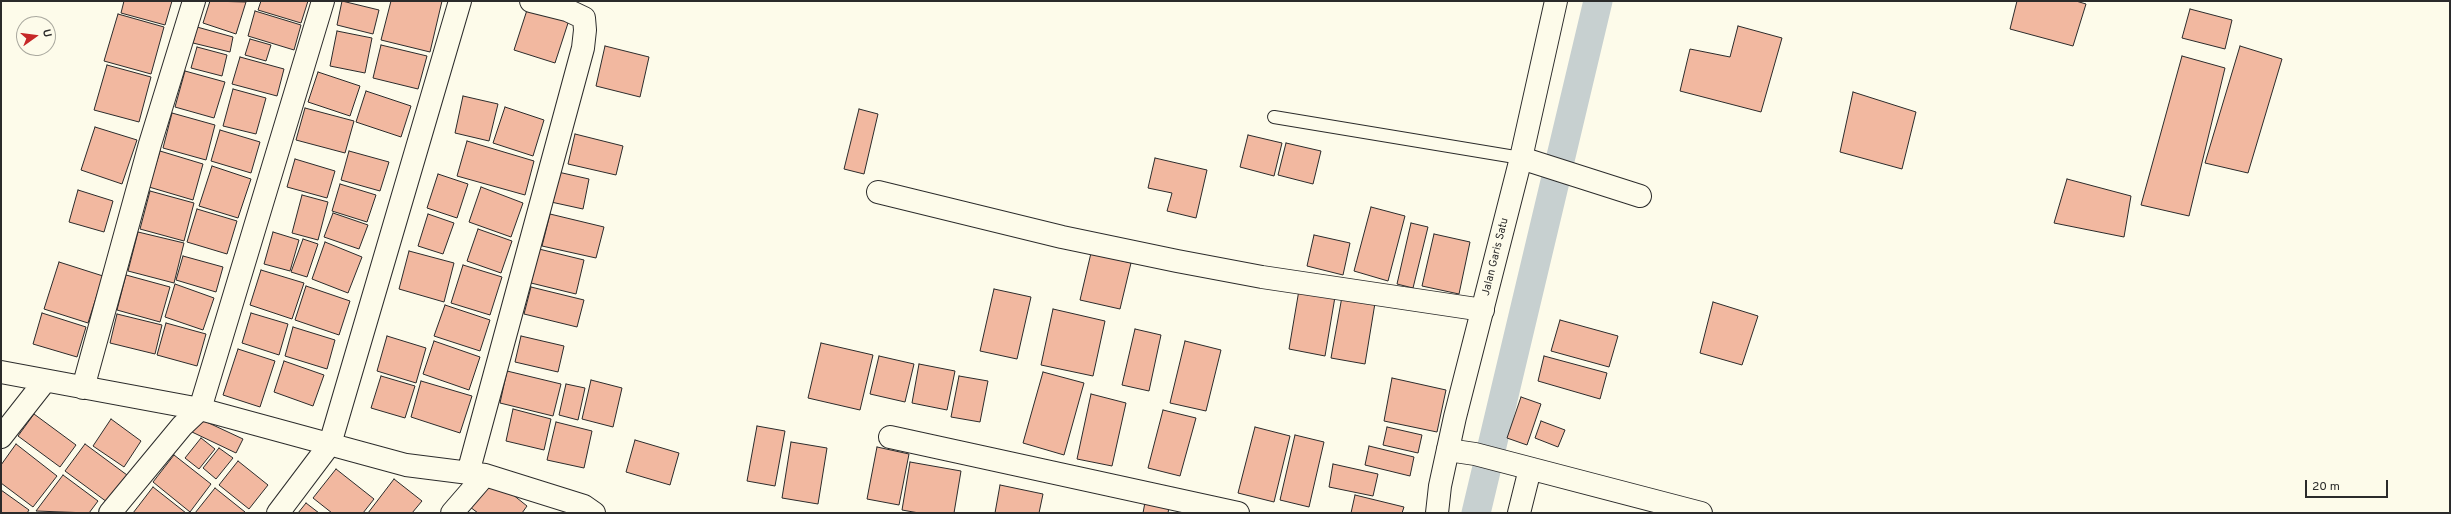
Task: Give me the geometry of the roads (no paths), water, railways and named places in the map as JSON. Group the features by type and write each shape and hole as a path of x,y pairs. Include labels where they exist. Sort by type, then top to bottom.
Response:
{"street":[{"path":"83,388 150,144 194,1"},
{"path":"110,513 182,426 200,409 323,1"},
{"path":"278,513 330,444 460,1"},
{"path":"452,513 477,474 583,48 585,30 584,18 567,10 531,1"},
{"name":"Jalan Garis Satu","path":"1437,513 1448,450 1521,158 1556,1"},
{"path":"1521,158 1640,196"},
{"path":"878,192 1062,237 1177,262 1262,277 1483,310"},
{"path":"1,372 200,409 406,465 443,472 477,474 584,506 594,513"},
{"path":"1,436 45,381"},
{"path":"890,437 1238,513"},
{"path":"1448,450 1475,454 1701,513"},
{"path":"1519,513 1530,469"}],"lane":[{"path":"1274,117 1521,158"}],"waterway":[{"path":"1476,513 1598,1"}]}
